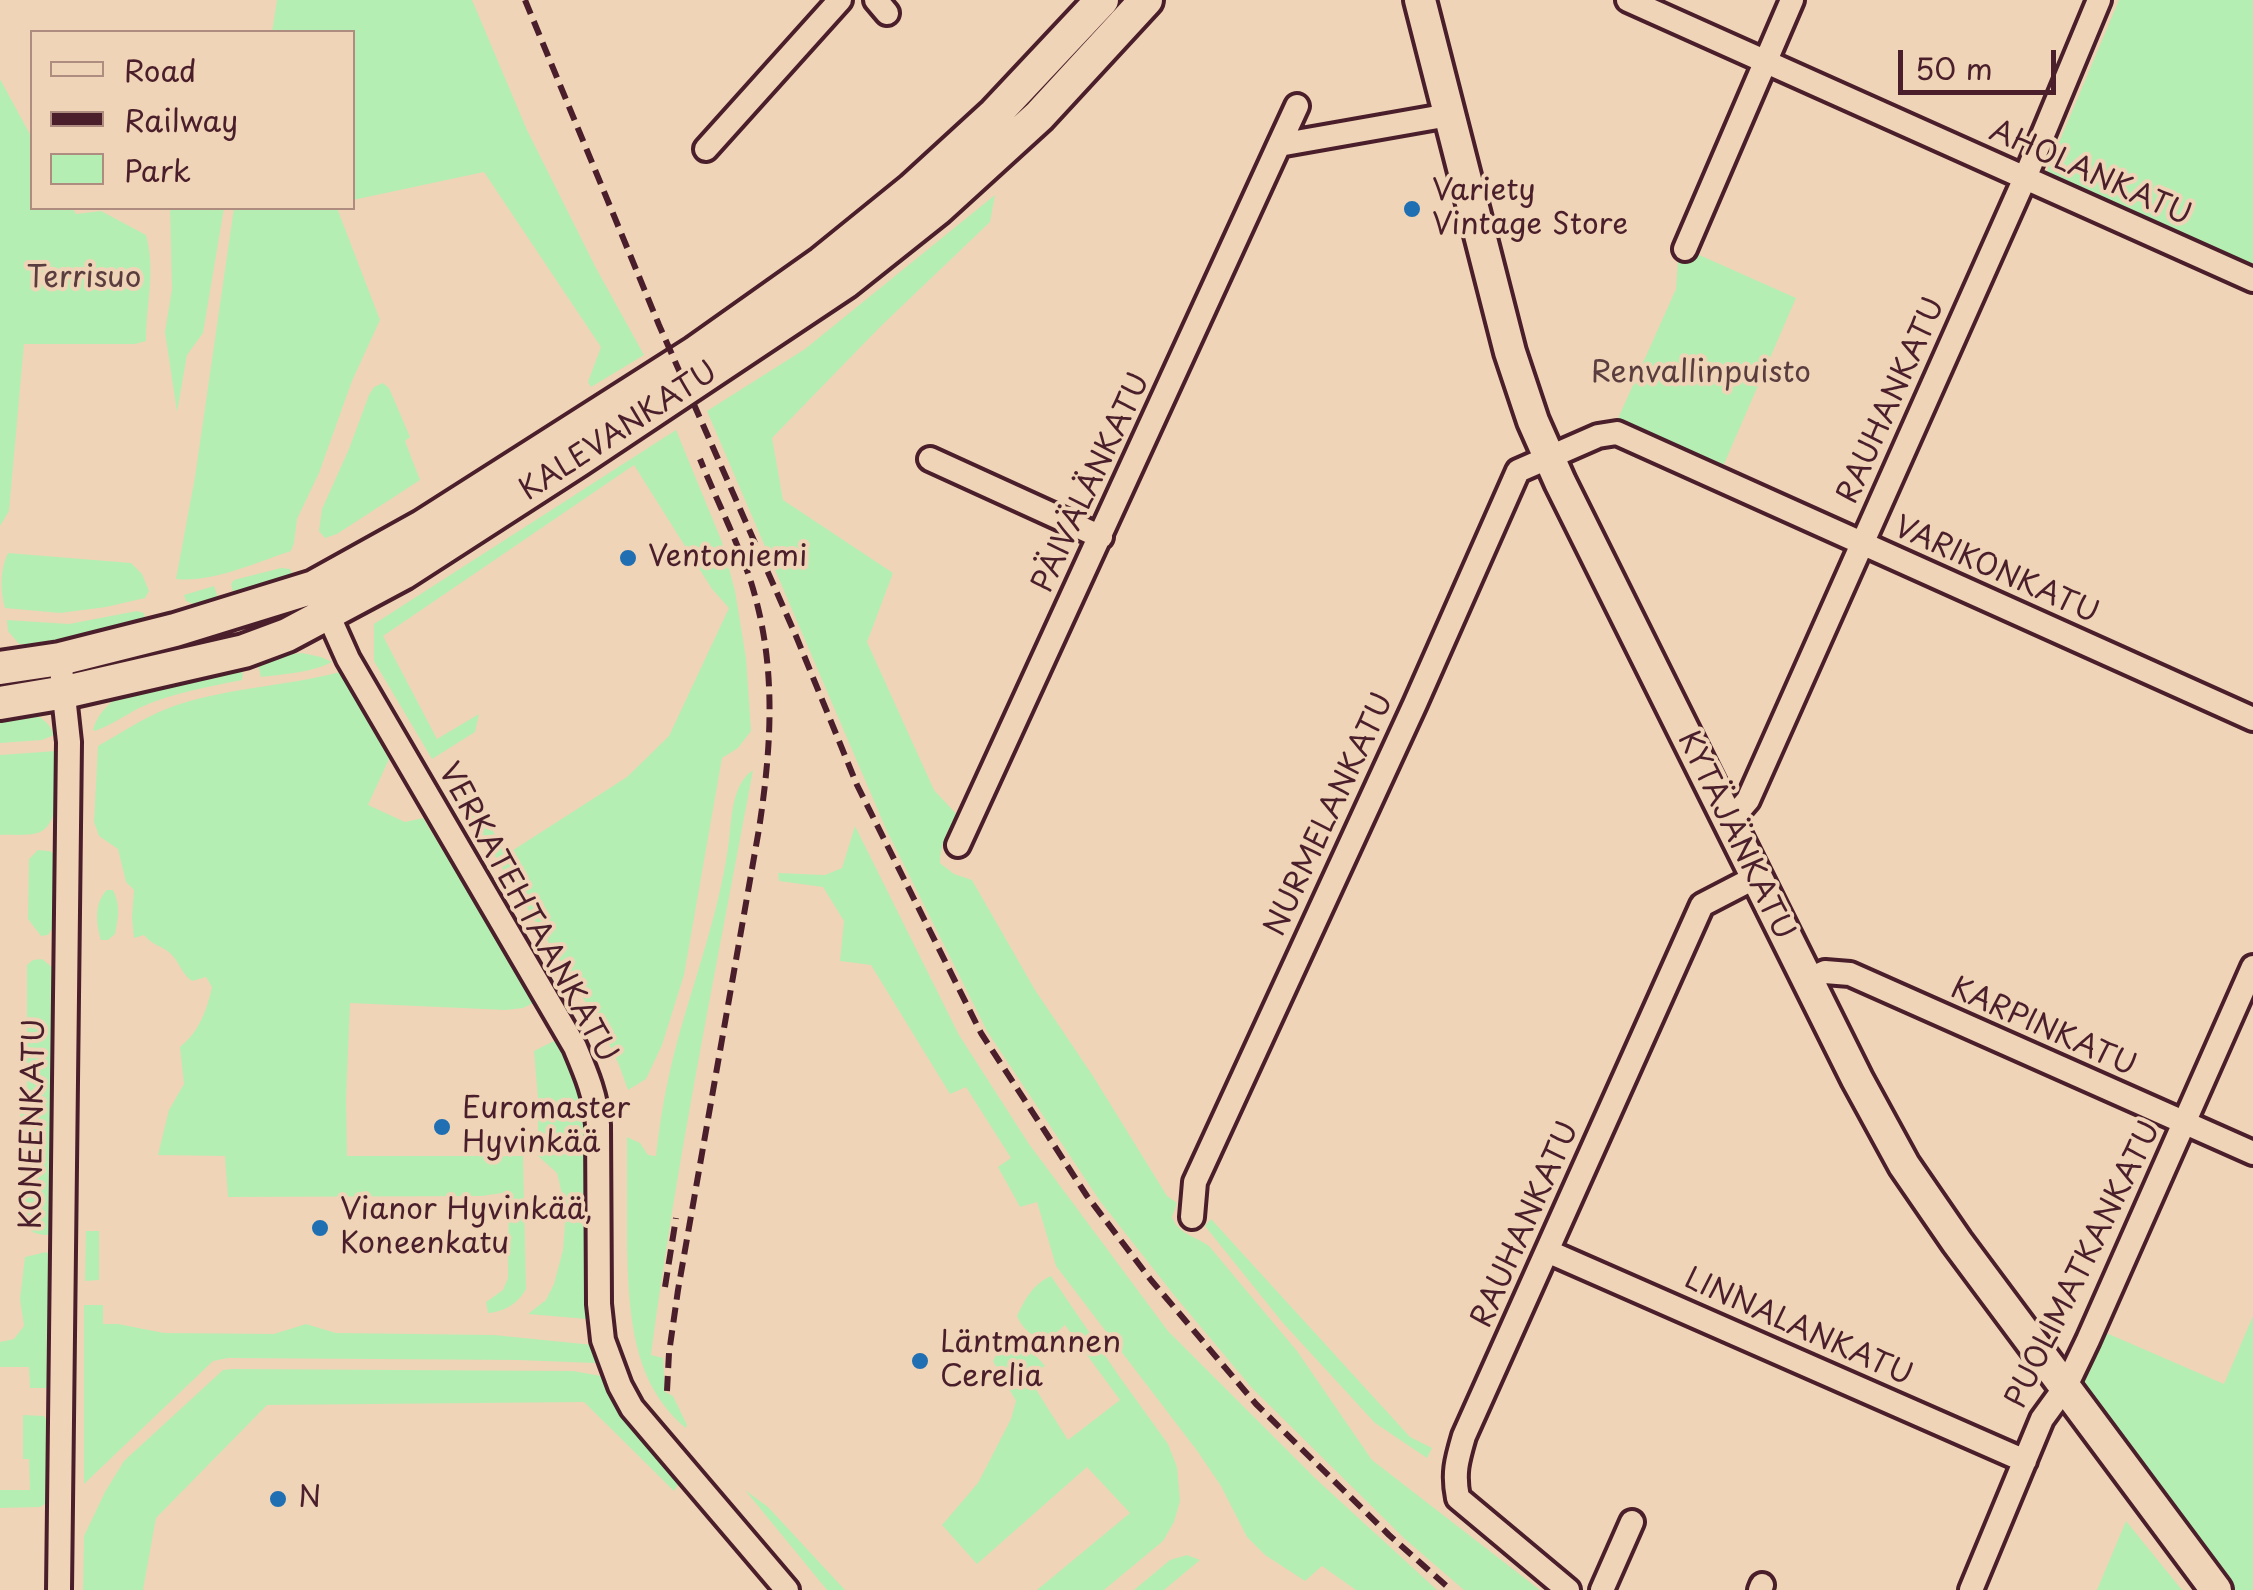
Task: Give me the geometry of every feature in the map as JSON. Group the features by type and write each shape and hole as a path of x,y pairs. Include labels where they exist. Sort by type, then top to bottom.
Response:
{"main road":[{"name":"KALEVANKATU","path":"321,601 422,527 695,352 822,263 912,190 995,114 1102,0"},
{"name":"KALEVANKATU","path":"0,704 175,630 321,601 403,573 845,282 938,208 1039,116 1146,0"},
{"name":"KALEVANKATU","path":"0,668 62,675"}],"street":[{"path":"706,149 840,0"},
{"name":"KYTÄJÄNKATU","path":"1420,0 1520,387 1548,457 1807,980 1904,1165 2216,1590"},
{"name":"AHOLANKATU","path":"1628,0 2253,280"},
{"path":"1685,249 1792,0"},
{"name":"RAUHANKATU","path":"1726,816 1748,800 2025,178 2100,0"},
{"name":"PÄIVÄLÄNKATU","path":"958,846 1297,106"},
{"path":"1279,144 1449,116"},
{"name":"VARIKONKATU","path":"1548,457 1598,436 1617,434 2253,719"},
{"name":"NURMELANKATU","path":"1192,1217 1195,1182 1518,471 1548,457"},
{"path":"930,459 1100,537"},
{"name":"VERKATEHTAANKATU","path":"321,601 348,659 574,1047 589,1081 598,1125 599,1304 603,1340 620,1386 632,1408 787,1590"},
{"name":"KONEENKATU","path":"59,1590 69,742 62,675"},
{"name":"RAUHANKATU","path":"1568,1590 1458,1498 1454,1478 1464,1436 1702,905 1756,877"},
{"name":"PUOLIMATKANKATU","path":"1971,1590 2042,1420 2066,1386 2253,967"},
{"name":"KARPINKATU","path":"1807,980 1825,972 1850,974 2253,1153"},
{"name":"LINNALANKATU","path":"1547,1251 2025,1461"},
{"path":"1602,1590 1632,1522"}],"green space":[{"path":"277,0 472,0 527,130 644,355 591,387 588,382 601,347 484,172 355,200 355,30 272,30"},
{"path":"2119,0 2253,0 2253,270 2044,178"},
{"name":"Terrisuo","path":"0,79 30,134 30,210 73,210 76,214 101,211 146,235 150,275 146,341 24,344 9,511 0,526"},
{"path":"995,195 990,222 772,438 783,500 893,573 867,642 934,790 959,817 945,838 940,863 954,874 972,880 1035,990 1167,1196 1177,1203 1172,1217 1175,1223 1209,1246 1297,1351 1372,1460 1540,1590 1464,1590 1405,1539 1252,1388 1100,1201 987,1031 886,829 707,411 805,349"},
{"path":"170,210 224,210 203,333 187,355 177,412 165,332 172,289"},
{"path":"234,210 338,210 380,320 297,519 291,551 219,575 176,579 195,477"},
{"name":"Renvallinpuisto","path":"1679,246 1796,298 1721,471 1616,423 1676,289"},
{"path":"383,383 389,388 410,437 405,441 420,480 325,538 319,531 322,509 369,395"},
{"path":"676,430 722,542 735,591 746,658 751,731 738,748 722,758 684,975 662,1045 646,1079 628,1090 601,1027 467,811 477,805 507,854 627,777 669,736 729,608 712,589 634,465 383,636 437,739 479,714 475,732 432,759 374,661 374,624"},
{"path":"8,553 131,563 142,574 149,591 145,598 60,613 5,608 2,580"},
{"path":"290,569 295,580 235,600 231,584 234,580"},
{"path":"214,586 221,606 202,608 186,601 184,595"},
{"path":"137,611 145,617 135,624 86,639 19,644 8,631 7,620 69,624"},
{"path":"302,653 332,662 306,671 261,677 257,661"},
{"path":"240,665 242,680 164,698 93,730 103,711 119,696"},
{"path":"340,672 389,759 368,805 405,822 423,818 535,1002 506,1010 350,1003 347,1156 523,1156 526,1289 515,1302 494,1312 488,1313 486,1302 503,1290 508,1278 509,1192 482,1196 228,1197 225,1156 158,1155 169,1110 184,1084 180,1047 201,1020 212,987 206,977 192,981 171,954 144,935 134,938 134,890 126,882 118,849 99,836 94,822 98,746 148,717 187,702"},
{"path":"28,713 44,721 54,735 42,740 0,743 0,716"},
{"path":"56,751 56,794 48,825 32,834 0,835 0,755"},
{"path":"753,770 685,1134 651,1355 663,1358 665,1392 673,1396 686,1428 654,1390 632,1321 627,1137 640,1143 648,1155 656,1156 672,1063 718,899 733,805 740,785"},
{"path":"855,826 959,1035 1029,1144 1168,1331 1316,1479 1437,1590 1356,1590 1322,1566 1305,1581 1265,1555 1247,1537 1198,1452 1056,1266 1037,1202 1020,1207 998,1167 1011,1158 966,1087 950,1094 871,965 840,961 844,921 823,887 779,881 778,873 825,875 842,868"},
{"path":"38,850 56,854 54,926 48,935 41,936 28,919 29,859"},
{"path":"107,890 113,890 116,896 118,917 115,934 101,940 97,914"},
{"path":"42,959 53,968 51,1235 33,1232 24,1218 20,1103 27,1103 27,965"},
{"path":"556,1040 576,1073 583,1098 587,1319 528,1314 546,1300 563,1250 566,1211 557,1173 538,1156 534,1051"},
{"path":"1211,1219 1410,1437 1432,1448 1427,1458 1375,1423 1283,1323 1205,1226"},
{"path":"86,1231 99,1231 99,1280 85,1281"},
{"path":"46,1252 51,1255 49,1383 46,1388 30,1388 29,1367 0,1367 0,1342 14,1339 24,1326 20,1299 25,1257"},
{"path":"1051,1276 1168,1444 1177,1467 1180,1501 1163,1541 1104,1590 1037,1590 1130,1513 1087,1467 977,1564 942,1525 978,1483 1011,1419 1016,1401 993,1361 1004,1338 1027,1349 1045,1366 1028,1377 1068,1440 1120,1400 1065,1325 1047,1341 1029,1332 1019,1321 1017,1316 1030,1293"},
{"path":"84,1305 103,1305 103,1324 164,1333 274,1334 306,1324 336,1333 494,1335 593,1345 596,1363 228,1358 213,1361 84,1484"},
{"path":"2253,1316 2253,1590 2235,1590 2085,1392 2085,1377 2104,1332 2224,1384"},
{"path":"223,1370 573,1371 601,1376 627,1422 679,1483 674,1491 584,1402 267,1405 156,1518 143,1590 83,1590 84,1536 124,1461"},
{"path":"23,1415 44,1416 48,1422 48,1502 40,1507 0,1508 0,1490 30,1490 29,1459 23,1459"},
{"path":"745,1490 768,1507 845,1590 827,1590"},
{"path":"2126,1521 2182,1590 2097,1590"},
{"path":"1187,1555 1200,1560 1164,1590 1134,1590 1170,1560"}],"railway":[{"path":"525,0 659,325 857,785 981,1033 1087,1196 1151,1280 1256,1404 1451,1590"},
{"path":"667,1391 678,1290 759,829 769,734 768,672 759,610 700,459"},
{"path":"665,1287 676,1218"}],"place":[{"name":"Variety Vintage Store","path":"1412,209"},
{"name":"Ventoniemi","path":"628,558"},
{"name":"Euromaster Hyvinkää","path":"442,1127"},
{"name":"Vianor Hyvinkää, Koneenkatu","path":"320,1228"},
{"name":"Läntmannen Cerelia","path":"920,1361"},
{"name":"N","path":"278,1499"}]}
